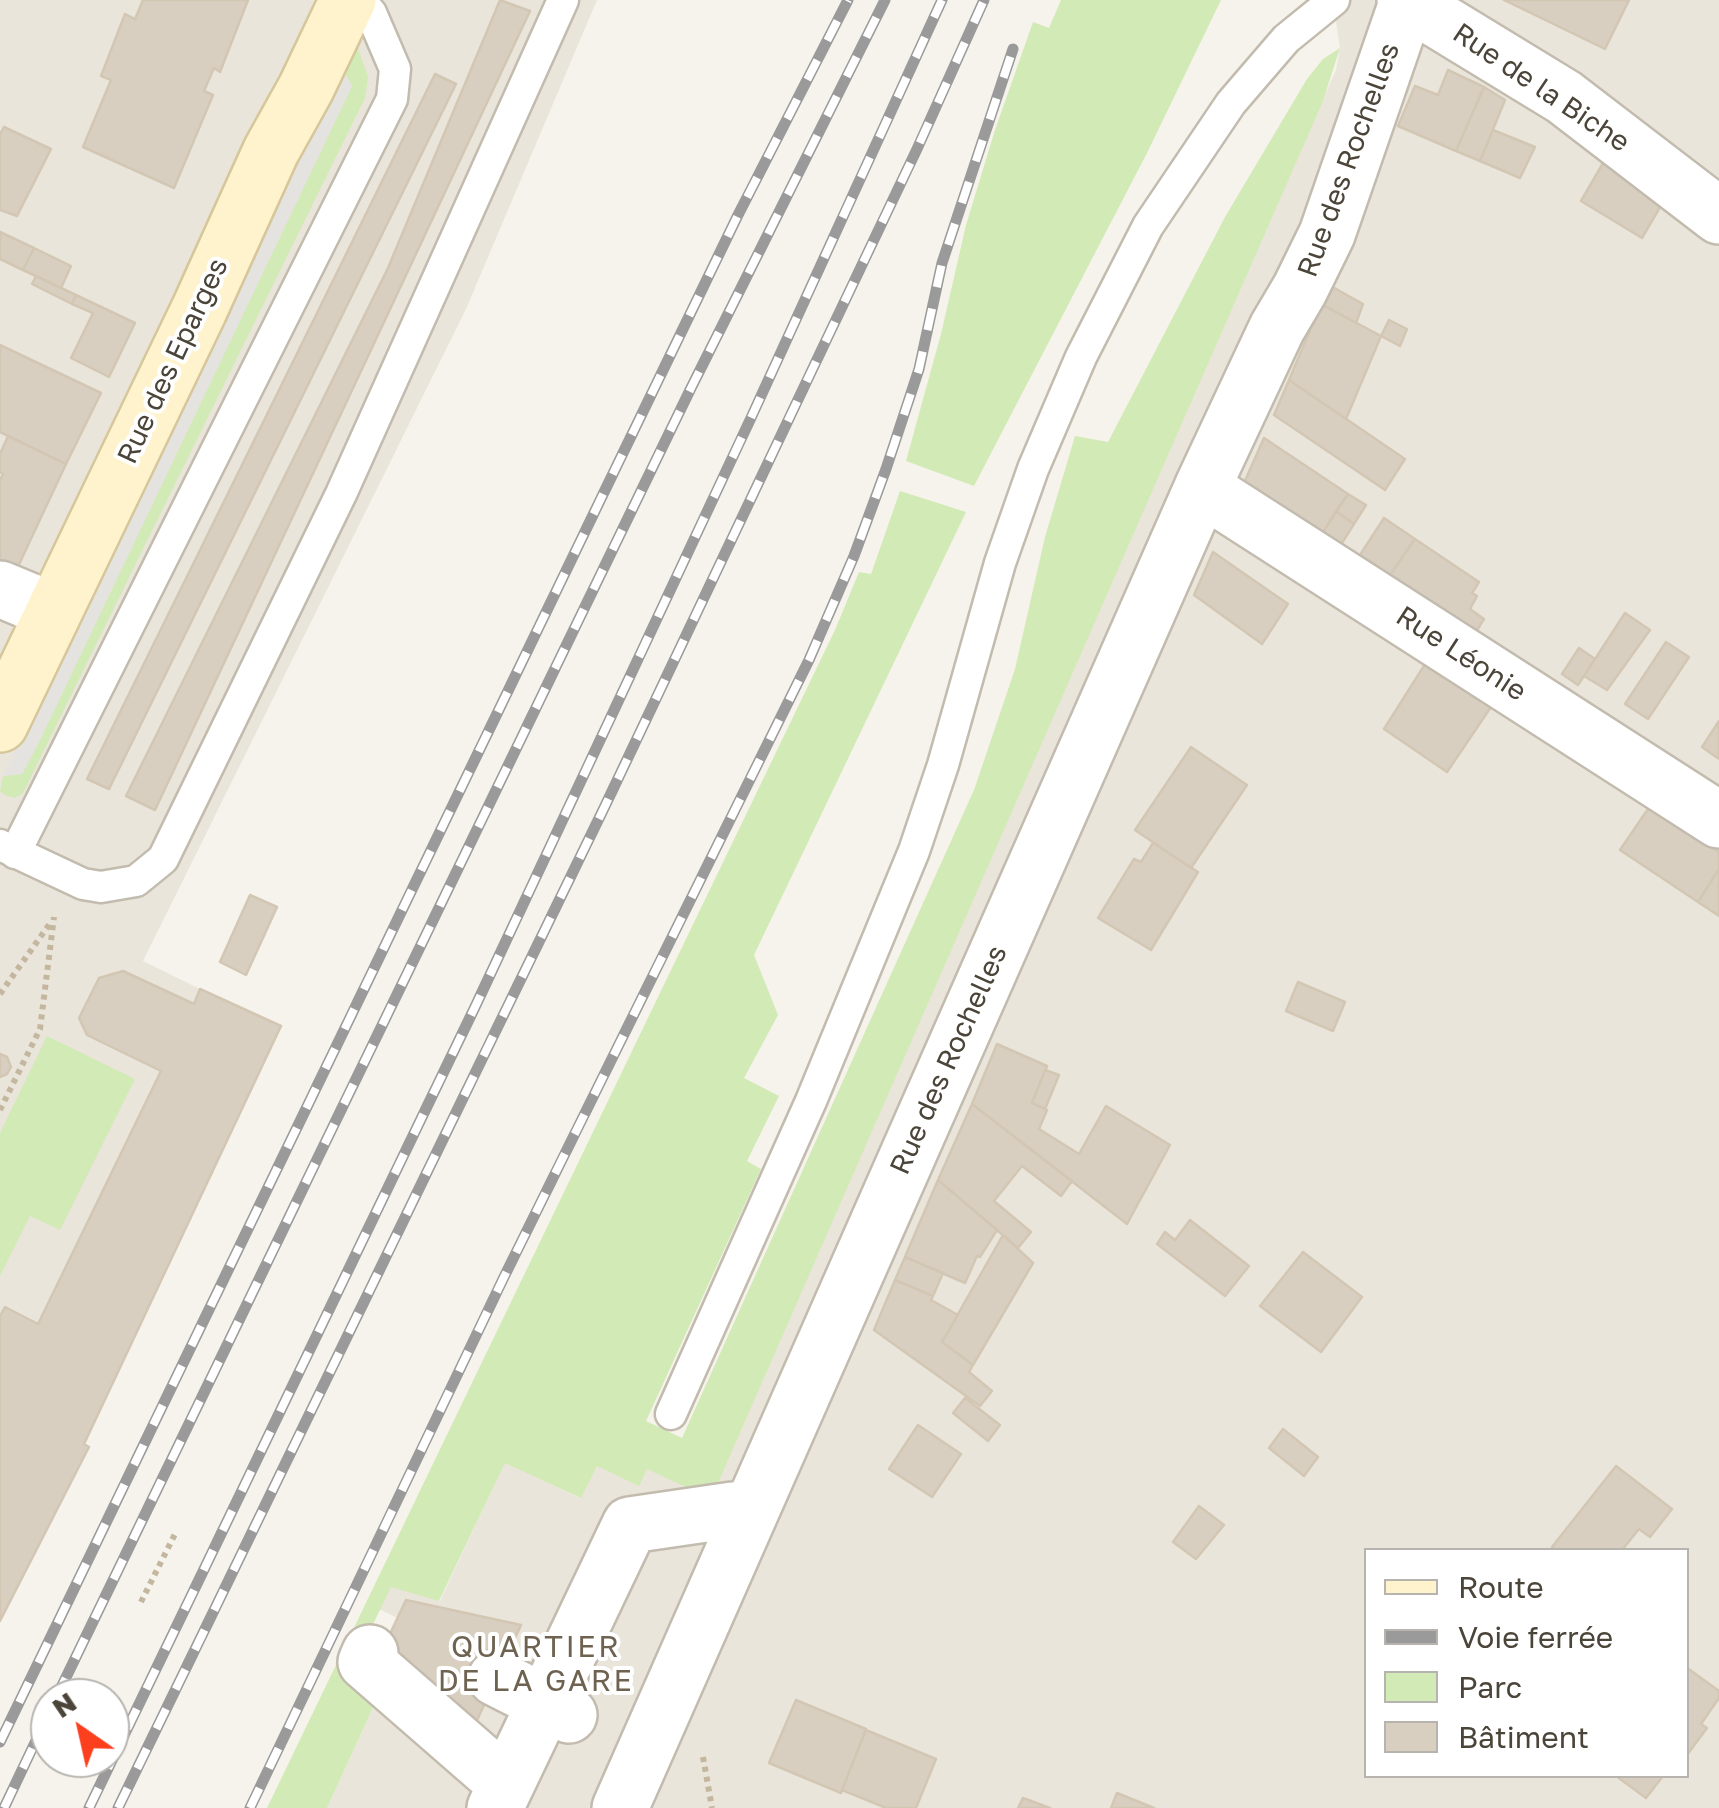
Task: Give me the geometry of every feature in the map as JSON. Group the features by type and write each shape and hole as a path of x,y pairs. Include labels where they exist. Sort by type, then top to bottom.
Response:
{"main road":[{"path":"271,151 310,0"},
{"name":"Rue des Eparges","path":"0,724 271,151 348,0"}],"street":[{"name":"Rue de la Biche","path":"1401,0 1564,97 1719,216"},
{"name":"Rue des Rochelles","path":"620,1808 1202,488 1327,234 1401,0"},
{"name":"Rue Léonie","path":"1202,488 1719,820"},
{"path":"0,589 53,611"},
{"path":"370,1653 366,1662 501,1796 630,1525 733,1510"},
{"path":"496,1678 570,1716"}],"lane":[{"path":"360,0 395,68 392,99 7,849 74,880 101,887 136,881 163,858 341,494 563,0"},
{"path":"670,1414 812,1101 893,904 943,764 1006,544 1081,357 1148,226 1231,103 1286,39 1334,0"}],"path":[{"path":"0,994 54,917 40,1029 0,1110"},
{"path":"141,1602 176,1532"}],"shaded area":[{"path":"0,0 597,0 466,309 143,961 200,989 194,1004 123,971 98,978 79,1017 87,1035 161,1071 38,1324 5,1308 0,1316"},
{"path":"1327,0 1719,0 1719,1808 327,1808 376,1701 389,1636 397,1618 379,1609 391,1586 440,1601 505,1462 580,1498 597,1466 647,1468 710,1499 1336,70 1340,48 1336,21"},
{"path":"339,63 352,86 38,744 22,774 3,776"}],"green space":[{"path":"1061,0 1221,0 1147,153 974,486 906,461 966,225 995,130 1033,22 1049,28"},
{"path":"353,34 368,77 365,98 23,793 15,798 5,795 0,791 3,776 22,774 38,744 352,86 339,63"},
{"path":"1340,48 1323,101 711,1499 647,1469 639,1486 597,1466 581,1498 505,1463 439,1601 391,1587 350,1672 376,1701 327,1808 267,1808 835,630 859,572 871,574 900,491 966,512 754,955 778,1015 744,1078 779,1096 747,1161 761,1169 646,1421 682,1438 974,790 1015,669 1045,537 1075,436 1108,442 1225,217 1307,79 1323,59"},
{"path":"47,1036 135,1079 60,1230 30,1216 0,1276 0,1133"}],"building":[{"path":"143,0 248,0 220,72 214,68 204,91 213,95 174,188 83,147 111,80 101,76 125,14 135,19"},
{"path":"500,0 530,11 155,810 126,796 388,268"},
{"path":"1504,0 1629,0 1605,49"},
{"path":"1448,70 1484,87 1456,151 1398,126 1415,86 1438,95"},
{"path":"435,74 456,84 109,789 87,779"},
{"path":"1484,87 1505,100 1480,161 1456,151"},
{"path":"4,127 51,149 17,216 0,210 0,134"},
{"path":"1493,130 1535,147 1520,178 1480,161"},
{"path":"1603,163 1663,202 1642,238 1581,201"},
{"path":"0,232 34,248 23,270 0,259"},
{"path":"34,248 71,266 61,288 23,270"},
{"path":"36,276 76,295 72,304 32,284"},
{"path":"1329,285 1363,304 1356,323 1321,304"},
{"path":"76,295 135,323 109,377 71,358 93,313 72,304"},
{"path":"1321,304 1381,336 1346,419 1289,380"},
{"path":"1389,320 1407,329 1400,346 1381,336"},
{"path":"0,345 101,393 66,464 0,432"},
{"path":"1289,380 1405,459 1385,490 1274,415"},
{"path":"8,436 66,464 15,573 0,567 0,454"},
{"path":"1264,438 1348,494 1322,534 1244,483"},
{"path":"1348,494 1366,505 1354,524 1336,511"},
{"path":"1336,511 1354,524 1340,546 1322,534"},
{"path":"1384,518 1415,539 1388,578 1358,558"},
{"path":"1415,539 1479,582 1472,593 1477,596 1470,609 1484,619 1474,635 1388,578"},
{"path":"1213,552 1288,604 1262,644 1194,595"},
{"path":"1625,613 1650,630 1607,690 1584,676"},
{"path":"1666,642 1689,657 1648,719 1625,704"},
{"path":"1579,648 1595,659 1578,685 1562,674"},
{"path":"1427,661 1493,704 1447,772 1384,729"},
{"path":"1719,721 1719,759 1702,747"},
{"path":"1191,747 1247,785 1191,868 1135,830"},
{"path":"1650,806 1719,852 1719,869 1698,902 1620,850"},
{"path":"1153,843 1198,872 1151,950 1098,918 1134,859 1141,862"},
{"path":"1719,869 1719,916 1698,902"},
{"path":"250,895 277,907 246,975 220,962"},
{"path":"123,971 194,1004 200,989 281,1026 84,1444 89,1447 0,1621 0,1316 5,1307 38,1324 161,1071 87,1035 79,1018 99,978"},
{"path":"1298,982 1345,1002 1333,1031 1286,1011"},
{"path":"997,1044 1047,1066 1032,1103 1047,1110 1039,1129 1079,1154 1106,1106 1170,1145 1127,1224 972,1104"},
{"path":"0,1054 7,1057 11,1067 0,1077"},
{"path":"1045,1070 1059,1075 1045,1109 1032,1103"},
{"path":"972,1104 1072,1181 1061,1196 1022,1166 994,1201 1031,1232 1018,1248 938,1180"},
{"path":"938,1180 997,1230 977,1256 965,1283 905,1257"},
{"path":"1190,1220 1249,1266 1225,1296 1157,1244 1165,1232 1175,1240"},
{"path":"1003,1235 1033,1263 973,1365 942,1342"},
{"path":"1303,1252 1362,1297 1321,1352 1260,1306"},
{"path":"905,1257 943,1273 933,1296 895,1280"},
{"path":"895,1280 933,1296 931,1300 958,1315 942,1342 973,1365 969,1372 992,1391 980,1406 874,1330"},
{"path":"965,1398 1000,1425 988,1441 953,1413"},
{"path":"918,1425 961,1454 932,1497 889,1469"},
{"path":"1283,1429 1318,1457 1304,1476 1269,1448"},
{"path":"1616,1466 1672,1509 1650,1537 1639,1529 1624,1548 1552,1547"},
{"path":"1199,1506 1224,1525 1196,1559 1173,1542"},
{"path":"406,1600 521,1625 473,1729 379,1657"},
{"path":"1689,1669 1719,1691 1719,1698 1701,1724 1707,1728 1689,1752"},
{"path":"796,1700 866,1729 841,1793 769,1763"},
{"path":"866,1730 936,1759 916,1808 886,1808 842,1790"},
{"path":"1619,1778 1661,1778 1646,1798"},
{"path":"1117,1793 1154,1808 1111,1808"},
{"path":"1023,1798 1050,1808 1018,1808"}],"railway":[{"path":"0,1742 738,215 848,0"},
{"path":"66,1678 691,388 885,0"},
{"path":"89,1808 475,1007 942,0"},
{"path":"118,1808 605,806 984,0"},
{"path":"250,1808 504,1277 809,660 886,469 919,369 942,263 1013,49"},
{"path":"4,1808 30,1753"}],"district":[{"name":"QUARTIER DE LA GARE","path":"536,1664"}]}
